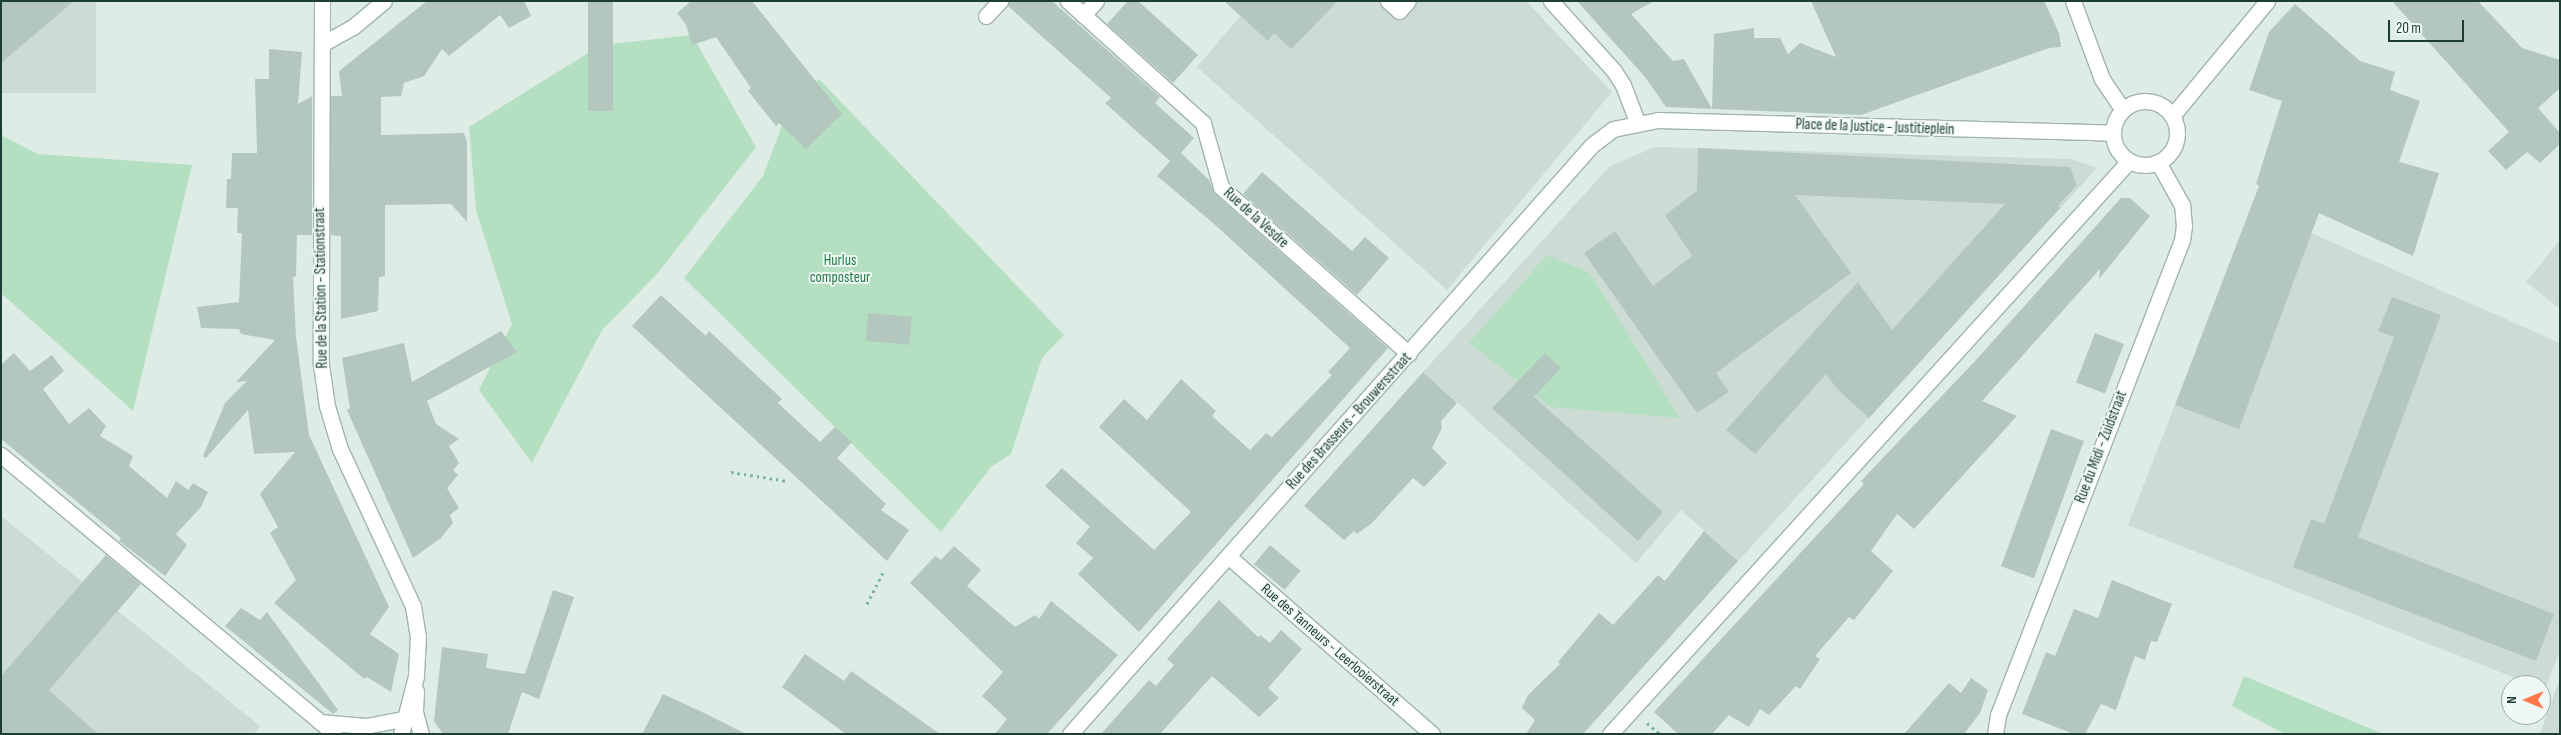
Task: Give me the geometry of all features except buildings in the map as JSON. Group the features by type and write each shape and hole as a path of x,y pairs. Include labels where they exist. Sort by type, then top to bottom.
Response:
{"street":[{"name":"Rue de la Station - Stationstraat","path":"322,1 320,333 323,384 340,449 413,606 418,636 416,676 402,726"},
{"path":"322,44 353,27 384,1"},
{"path":"986,16 1000,1"},
{"name":"Rue de la Vesdre","path":"1068,1 1203,123 1221,187 1409,354"},
{"path":"1083,15 1096,1"},
{"path":"1388,1 1399,10 1408,1"},
{"path":"1552,1 1614,71 1624,85 1637,122"},
{"path":"2073,1 2102,79 2123,110"},
{"path":"2172,116 2267,1"},
{"path":"2140,102 2152,102 2172,116 2177,131 2175,142 2171,152 2158,162 2147,165 2129,161 2115,146 2113,133 2115,120 2123,110 2140,102"},
{"name":"Place de la Justice - Justitieplein","path":"1637,122 1658,120 2113,133"},
{"name":"Rue des Brasseurs - Brouwersstraat","path":"1070,734 1409,354 1592,145 1612,129 1637,122"},
{"path":"1610,734 2129,161"},
{"name":"Rue du Midi - Zuidstraat","path":"1995,734 1998,715 2182,240 2184,226 2182,205 2158,162"},
{"path":"1,455 335,734"},
{"name":"Rue des Tanneurs - Leerlooierstraat","path":"1228,556 1432,734"},
{"path":"416,676 415,712 422,734"},
{"path":"320,722 366,726 402,726"}],"path":[{"path":"731,472 787,481"},
{"path":"867,604 884,570"}],"shaded area":[{"path":"1,1 96,1 96,93 1,93"},
{"path":"1253,1 1526,1 1612,92 1447,290 1197,67"},
{"path":"1655,147 2071,159 2097,168 1738,561 1681,510 1636,563 1423,372 1610,166"},
{"path":"2311,233 2560,343 2560,651 2551,675 2508,675 2128,525 2175,405"},
{"path":"2560,240 2560,309 2526,282"},
{"path":"1,516 260,726 254,734 1,734"},
{"path":"2560,678 2560,734 2540,734 2543,725 2551,725 2551,703"}],"green space":[{"path":"692,35 756,147 657,274 602,330 532,463 479,390 512,324 476,210 469,127 601,45"},
{"name":"Hurlus composteur","path":"819,79 1064,335 1042,358 1011,454 991,467 941,532 684,278 763,176 784,120"},
{"path":"1,135 38,154 192,165 133,411 1,293"},
{"path":"1547,255 1590,273 1680,418 1551,407 1469,343"},
{"path":"2244,676 2383,734 2285,734 2232,706"}]}
